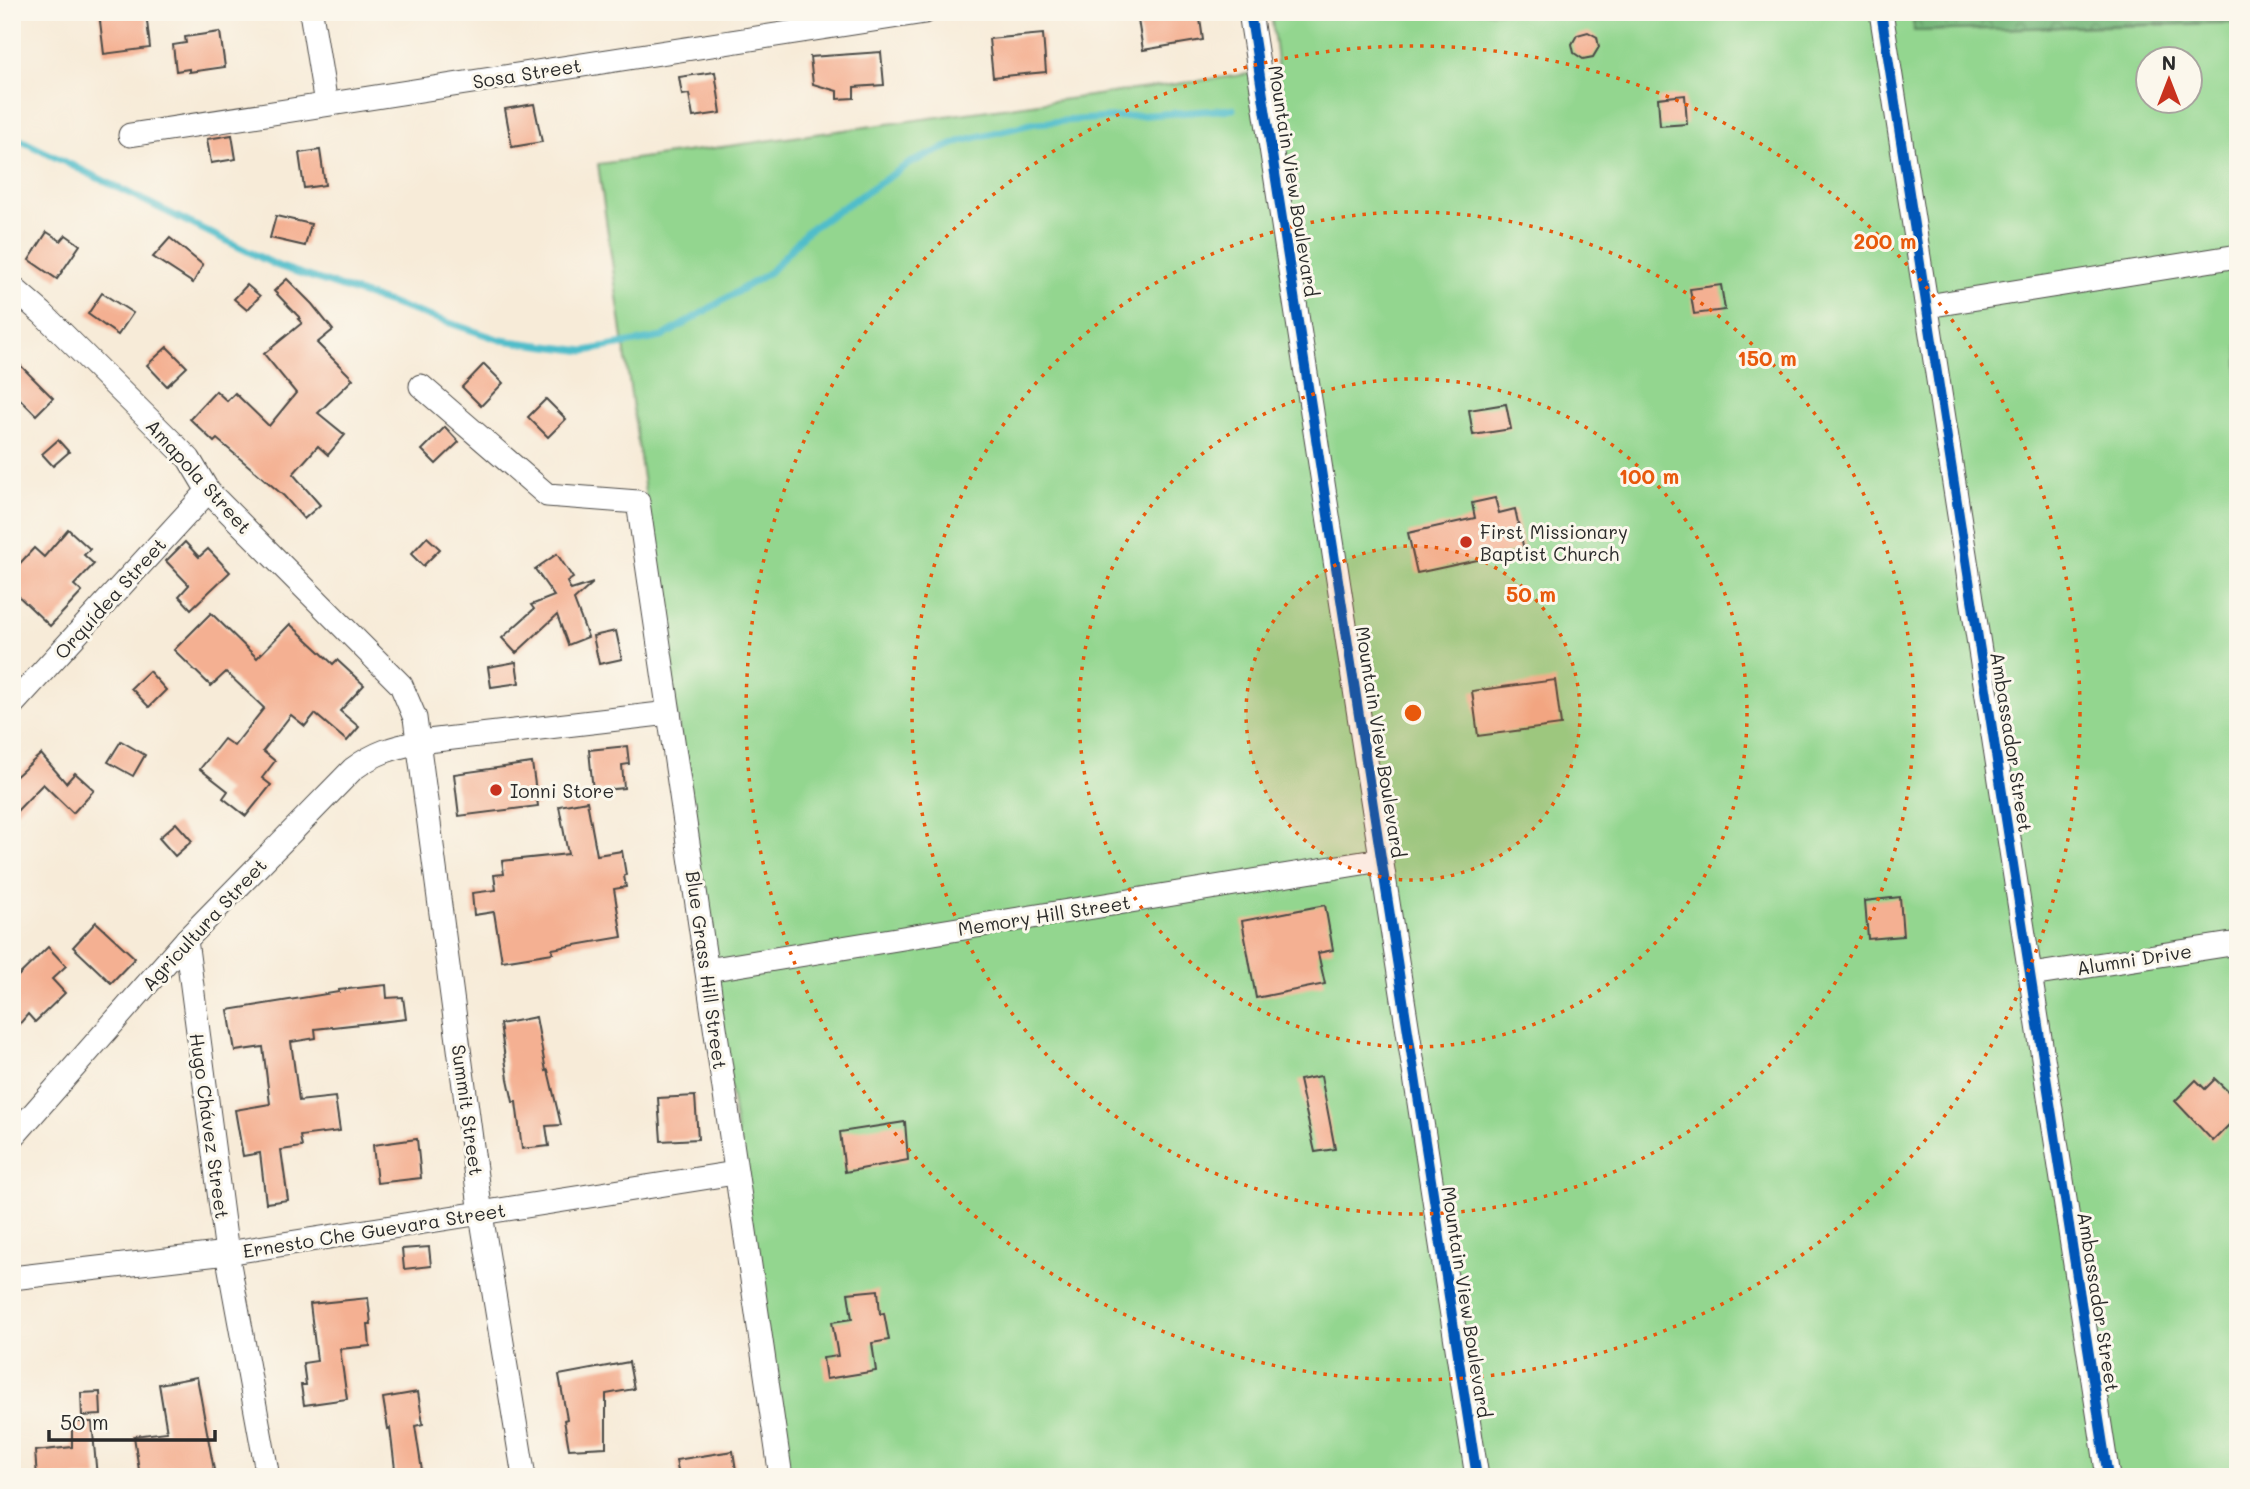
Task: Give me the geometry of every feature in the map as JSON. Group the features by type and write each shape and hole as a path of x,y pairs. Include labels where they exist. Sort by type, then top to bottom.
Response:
{"street":[{"path":"311,12 326,104"},
{"name":"Sosa Street","path":"130,135 925,12"},
{"name":"Mountain View Boulevard","path":"1250,12 1476,1477"},
{"name":"Ambassador Street","path":"1881,12 2108,1477"},
{"path":"1927,306 2238,256"},
{"name":"Amapola Street","path":"12,287 42,313 189,459 208,491 401,685 415,718 419,742"},
{"name":"Blue Grass Hill Street","path":"421,386 547,495 638,502 781,1477"},
{"name":"Orquídea Street","path":"12,705 208,491"},
{"path":"419,742 669,713"},
{"name":"Agricultura Street","path":"12,1138 186,940 353,769 369,757 385,750 419,742"},
{"name":"Summit Street","path":"419,742 481,1214 524,1477"},
{"name":"Memory Hill Street","path":"707,970 1381,860"},
{"name":"Hugo Chávez Street","path":"186,940 227,1253 268,1477"},
{"name":"Alumni Drive","path":"2031,975 2238,943"},
{"name":"Ernesto Che Guevara Street","path":"12,1279 227,1253 735,1173"}],"green space":[{"path":"1276,12 1912,12 1915,31 2238,23 2238,1477 786,1477 598,164 1278,70 1271,13"},
{"path":"1912,12 2238,12 2238,22 1914,31"}],"building":[{"path":"146,12 150,48 104,54 99,13"},
{"path":"1199,12 1203,40 1143,50 1137,14"},
{"path":"220,32 225,67 176,71 173,45 186,43 185,37"},
{"path":"1588,32 1597,37 1599,47 1593,57 1583,59 1574,53 1572,44 1577,35"},
{"path":"1043,34 1046,72 993,77 989,39"},
{"path":"881,52 884,85 854,87 854,98 837,99 837,91 813,84 810,57"},
{"path":"715,72 721,113 693,117 689,94 682,95 679,77"},
{"path":"1685,95 1687,124 1660,126 1658,98"},
{"path":"534,104 542,142 512,147 505,109"},
{"path":"232,135 236,159 211,163 207,139"},
{"path":"320,150 325,185 304,188 299,153"},
{"path":"276,216 311,224 305,246 270,238"},
{"path":"47,232 61,241 66,235 80,245 57,279 29,260"},
{"path":"170,238 203,265 193,283 153,257"},
{"path":"287,279 333,330 317,343 353,379 318,413 345,435 328,455 318,446 293,474 320,505 304,519 284,496 217,439 214,442 190,419 216,391 227,401 235,393 269,426 296,393 264,354 302,323 274,291"},
{"path":"247,285 260,296 247,310 234,299"},
{"path":"1721,285 1725,310 1694,314 1690,289"},
{"path":"102,293 133,313 118,335 88,314"},
{"path":"167,347 187,367 167,386 147,365"},
{"path":"12,357 53,398 36,415 12,391"},
{"path":"484,364 503,383 481,406 462,387"},
{"path":"546,399 566,419 548,437 528,417"},
{"path":"1506,404 1511,429 1473,435 1469,410"},
{"path":"445,427 459,442 436,464 422,450"},
{"path":"58,440 69,452 53,466 42,454"},
{"name":"First Missionary Baptist Church","path":"1495,498 1499,513 1515,509 1524,550 1417,573 1408,533 1475,518 1472,503"},
{"path":"68,529 90,549 84,555 94,564 74,585 82,592 50,626 12,590 12,572 34,548 44,557"},
{"path":"427,537 440,549 423,566 411,554"},
{"path":"185,542 199,557 208,549 230,572 191,609 179,596 189,585 166,561"},
{"path":"557,554 573,578 567,582 571,590 593,583 574,600 588,637 568,645 557,615 516,653 502,638 534,609 531,605 554,596 535,569"},
{"path":"211,613 257,658 290,624 333,664 337,660 364,685 340,711 359,727 347,741 315,714 305,726 291,715 263,751 275,761 262,778 271,785 246,816 223,798 228,791 200,769 224,739 234,746 264,708 226,672 211,686 174,650"},
{"path":"616,631 622,659 599,664 593,636"},
{"path":"516,662 519,683 491,687 488,667"},
{"path":"149,671 166,690 149,707 131,688"},
{"path":"1555,680 1561,725 1478,736 1472,691"},
{"path":"121,741 145,755 133,776 108,762"},
{"path":"627,746 629,764 622,765 624,788 593,791 589,750"},
{"path":"41,754 66,783 75,773 94,790 73,813 43,784 12,816 12,780"},
{"name":"Ionni Store","path":"532,763 538,806 459,816 454,774"},
{"path":"587,801 597,855 622,851 626,887 614,889 622,937 552,949 553,953 502,961 494,912 474,915 472,893 496,890 494,875 504,874 502,861 568,854 559,806"},
{"path":"176,823 192,841 175,856 159,838"},
{"path":"1900,897 1903,936 1868,939 1865,901"},
{"path":"1325,905 1333,950 1318,953 1325,984 1256,998 1242,921"},
{"path":"96,922 135,958 111,983 73,947"},
{"path":"48,947 66,966 52,979 65,993 35,1022 28,1014 12,1033 12,982"},
{"path":"386,985 387,998 403,997 406,1019 315,1029 316,1038 291,1042 299,1101 335,1097 340,1131 300,1136 302,1147 281,1150 288,1200 266,1203 260,1153 243,1156 235,1110 270,1104 263,1047 235,1051 228,1010 339,990"},
{"path":"536,1017 546,1071 548,1070 561,1125 546,1126 549,1146 522,1149 516,1102 513,1102 508,1079 500,1024"},
{"path":"1321,1076 1335,1149 1315,1152 1299,1080"},
{"path":"2215,1079 2238,1101 2238,1116 2213,1141 2175,1101 2196,1080 2205,1089"},
{"path":"695,1096 698,1139 661,1141 658,1098"},
{"path":"905,1122 908,1160 845,1172 840,1132"},
{"path":"417,1139 421,1178 377,1183 373,1145"},
{"path":"429,1247 431,1266 404,1269 402,1249"},
{"path":"878,1290 880,1314 884,1313 889,1340 872,1343 876,1371 826,1379 823,1358 838,1356 832,1322 852,1319 848,1293"},
{"path":"368,1298 370,1346 340,1349 347,1399 304,1405 301,1385 306,1385 303,1363 317,1361 310,1304"},
{"path":"629,1362 634,1389 606,1394 606,1447 569,1449 559,1375"},
{"path":"197,1377 214,1470 165,1477 140,1477 134,1436 167,1432 159,1384"},
{"path":"100,1392 101,1415 82,1416 81,1393"},
{"path":"418,1392 423,1424 415,1426 423,1477 396,1477 383,1398"},
{"path":"72,1422 92,1422 97,1477 37,1477 35,1451 72,1447"},
{"path":"733,1451 737,1477 679,1477 676,1460"}],"waterway":[{"path":"12,136 278,266 501,340 585,351 662,337 770,272 807,231 910,163 961,141 1035,123 1233,109"}],"cycle path":[{"path":"1250,12 1477,1477"},
{"path":"1881,12 2108,1477"}],"place":[{"name":"First Missionary Baptist Church","path":"1466,542"},
{"name":"Ionni Store","path":"496,790"}]}
